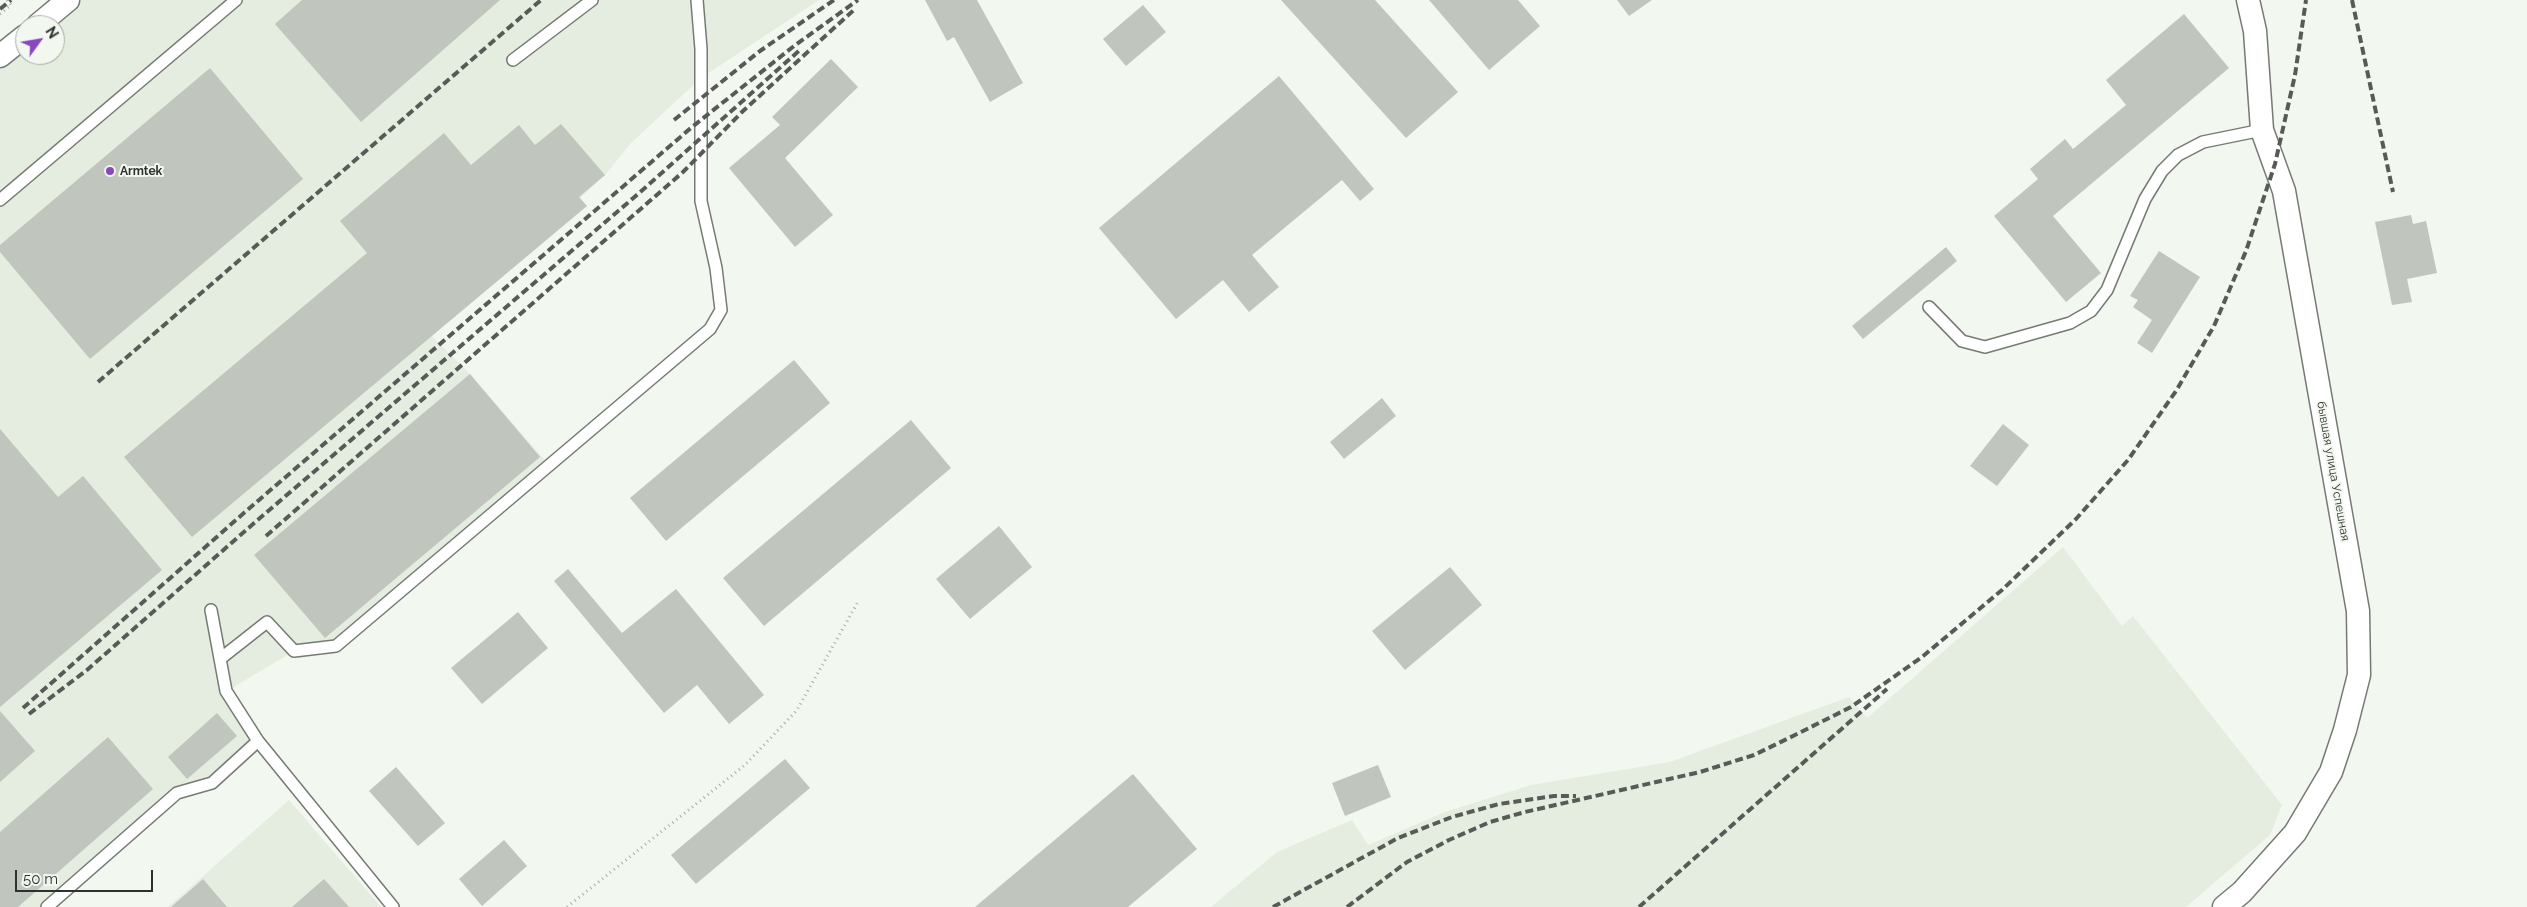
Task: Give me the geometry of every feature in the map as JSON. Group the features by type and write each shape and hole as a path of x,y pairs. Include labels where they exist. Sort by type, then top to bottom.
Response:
{"street":[{"path":"50,15 68,0"},
{"name":"бывшая улица Успешная","path":"2224,907 2242,892 2295,833 2331,772 2345,730 2359,675 2358,611 2286,201 2262,130 2254,31 2248,0"},
{"path":"0,56 15,44"}],"lane":[{"path":"0,200 236,0"},
{"path":"513,60 592,0"},
{"path":"220,659 267,622 294,651 336,646 710,329 721,310 716,268 701,201 701,49 697,0"},
{"path":"1929,307 1962,341 1985,348 2070,323 2091,311 2108,290 2145,199 2162,171 2178,154 2202,142 2262,130"},
{"path":"211,610 226,691 258,741 393,907"},
{"path":"47,907 177,793 212,783 258,741"}],"path":[{"path":"0,14 11,5 8,0"},
{"path":"567,907 744,765 797,710 859,600"}],"shaded area":[{"path":"64,0 819,0 701,78 631,143 605,175 432,336 470,374 548,464 336,646 294,651 227,691 258,741 212,783 177,793 47,907 0,907 0,54 15,41 15,65 65,65 65,15 59,15"},
{"path":"2063,547 2122,626 2133,616 2282,805 2270,835 2186,907 1211,907 1277,852 1352,820 1368,845 1445,812 1531,785 1670,762 1849,697 1867,718"},
{"path":"289,800 381,907 168,907"}],"building":[{"path":"302,0 500,0 361,122 275,24"},
{"path":"925,0 977,0 1023,83 990,102 954,37 947,41"},
{"path":"1281,0 1375,0 1458,92 1406,138"},
{"path":"1429,0 1518,0 1540,26 1489,70"},
{"path":"1617,0 1652,0 1629,16"},
{"path":"1143,5 1166,32 1126,66 1103,39"},
{"path":"2184,14 2229,68 2053,216 2101,273 2066,302 1994,216 2038,179 2030,169 2065,139 2073,149 2126,105 2106,80"},
{"path":"831,59 858,87 785,158 833,215 795,247 729,168 780,125 772,117"},
{"path":"210,68 303,179 90,359 0,252 0,245"},
{"path":"1279,76 1374,189 1360,201 1342,180 1252,255 1279,287 1249,312 1223,280 1176,319 1099,228"},
{"path":"561,124 605,175 579,197 587,206 192,537 124,457 367,253 340,221 444,133 471,165 519,125 535,145"},
{"path":"2411,215 2413,224 2426,221 2437,273 2407,279 2412,302 2392,305 2375,222"},
{"path":"1946,247 1957,261 1863,339 1852,326"},
{"path":"2159,251 2200,277 2152,353 2137,343 2152,320 2133,307 2138,300 2130,296"},
{"path":"794,360 830,403 666,541 630,498"},
{"path":"470,374 540,457 325,638 254,555"},
{"path":"1382,398 1396,416 1344,459 1330,442"},
{"path":"911,420 951,468 764,626 723,578"},
{"path":"2003,424 2029,445 1997,486 1970,466"},
{"path":"0,429 58,497 83,476 162,570 0,707"},
{"path":"999,526 1032,567 970,619 936,579"},
{"path":"1450,567 1482,605 1405,670 1372,631"},
{"path":"568,569 622,633 676,589 764,695 729,724 697,685 664,713 554,581"},
{"path":"518,612 548,648 482,704 451,668"},
{"path":"0,711 35,751 0,782"},
{"path":"217,713 237,736 187,779 168,757"},
{"path":"108,737 153,789 18,907 0,907 0,832"},
{"path":"785,759 810,788 696,884 671,855"},
{"path":"1378,765 1391,797 1345,816 1332,783"},
{"path":"396,767 445,823 418,846 369,791"},
{"path":"1133,774 1197,849 1128,907 975,907"},
{"path":"504,840 527,866 482,906 459,879"},
{"path":"203,879 227,907 171,907"},
{"path":"324,879 349,907 292,907"}],"railway":[{"path":"0,9 11,0"},
{"path":"98,382 541,0"},
{"path":"674,120 760,51 834,0"},
{"path":"23,708 245,512 692,127 794,46 858,0"},
{"path":"1347,907 1407,862 1449,840 1490,822 1525,812 1700,772 1754,755 1851,707 1922,657 2002,590 2076,519 2128,460 2176,391 2214,326 2246,251 2275,164 2295,75 2306,0"},
{"path":"2352,0 2393,192"},
{"path":"266,536 683,172 743,111 856,8"},
{"path":"29,714 87,670 253,524 638,194 801,49"},
{"path":"1639,907 1887,689"},
{"path":"1273,907 1398,838 1452,817 1499,804 1554,796 1576,796"}],"place":[{"name":"Armtek","path":"110,171"}]}
